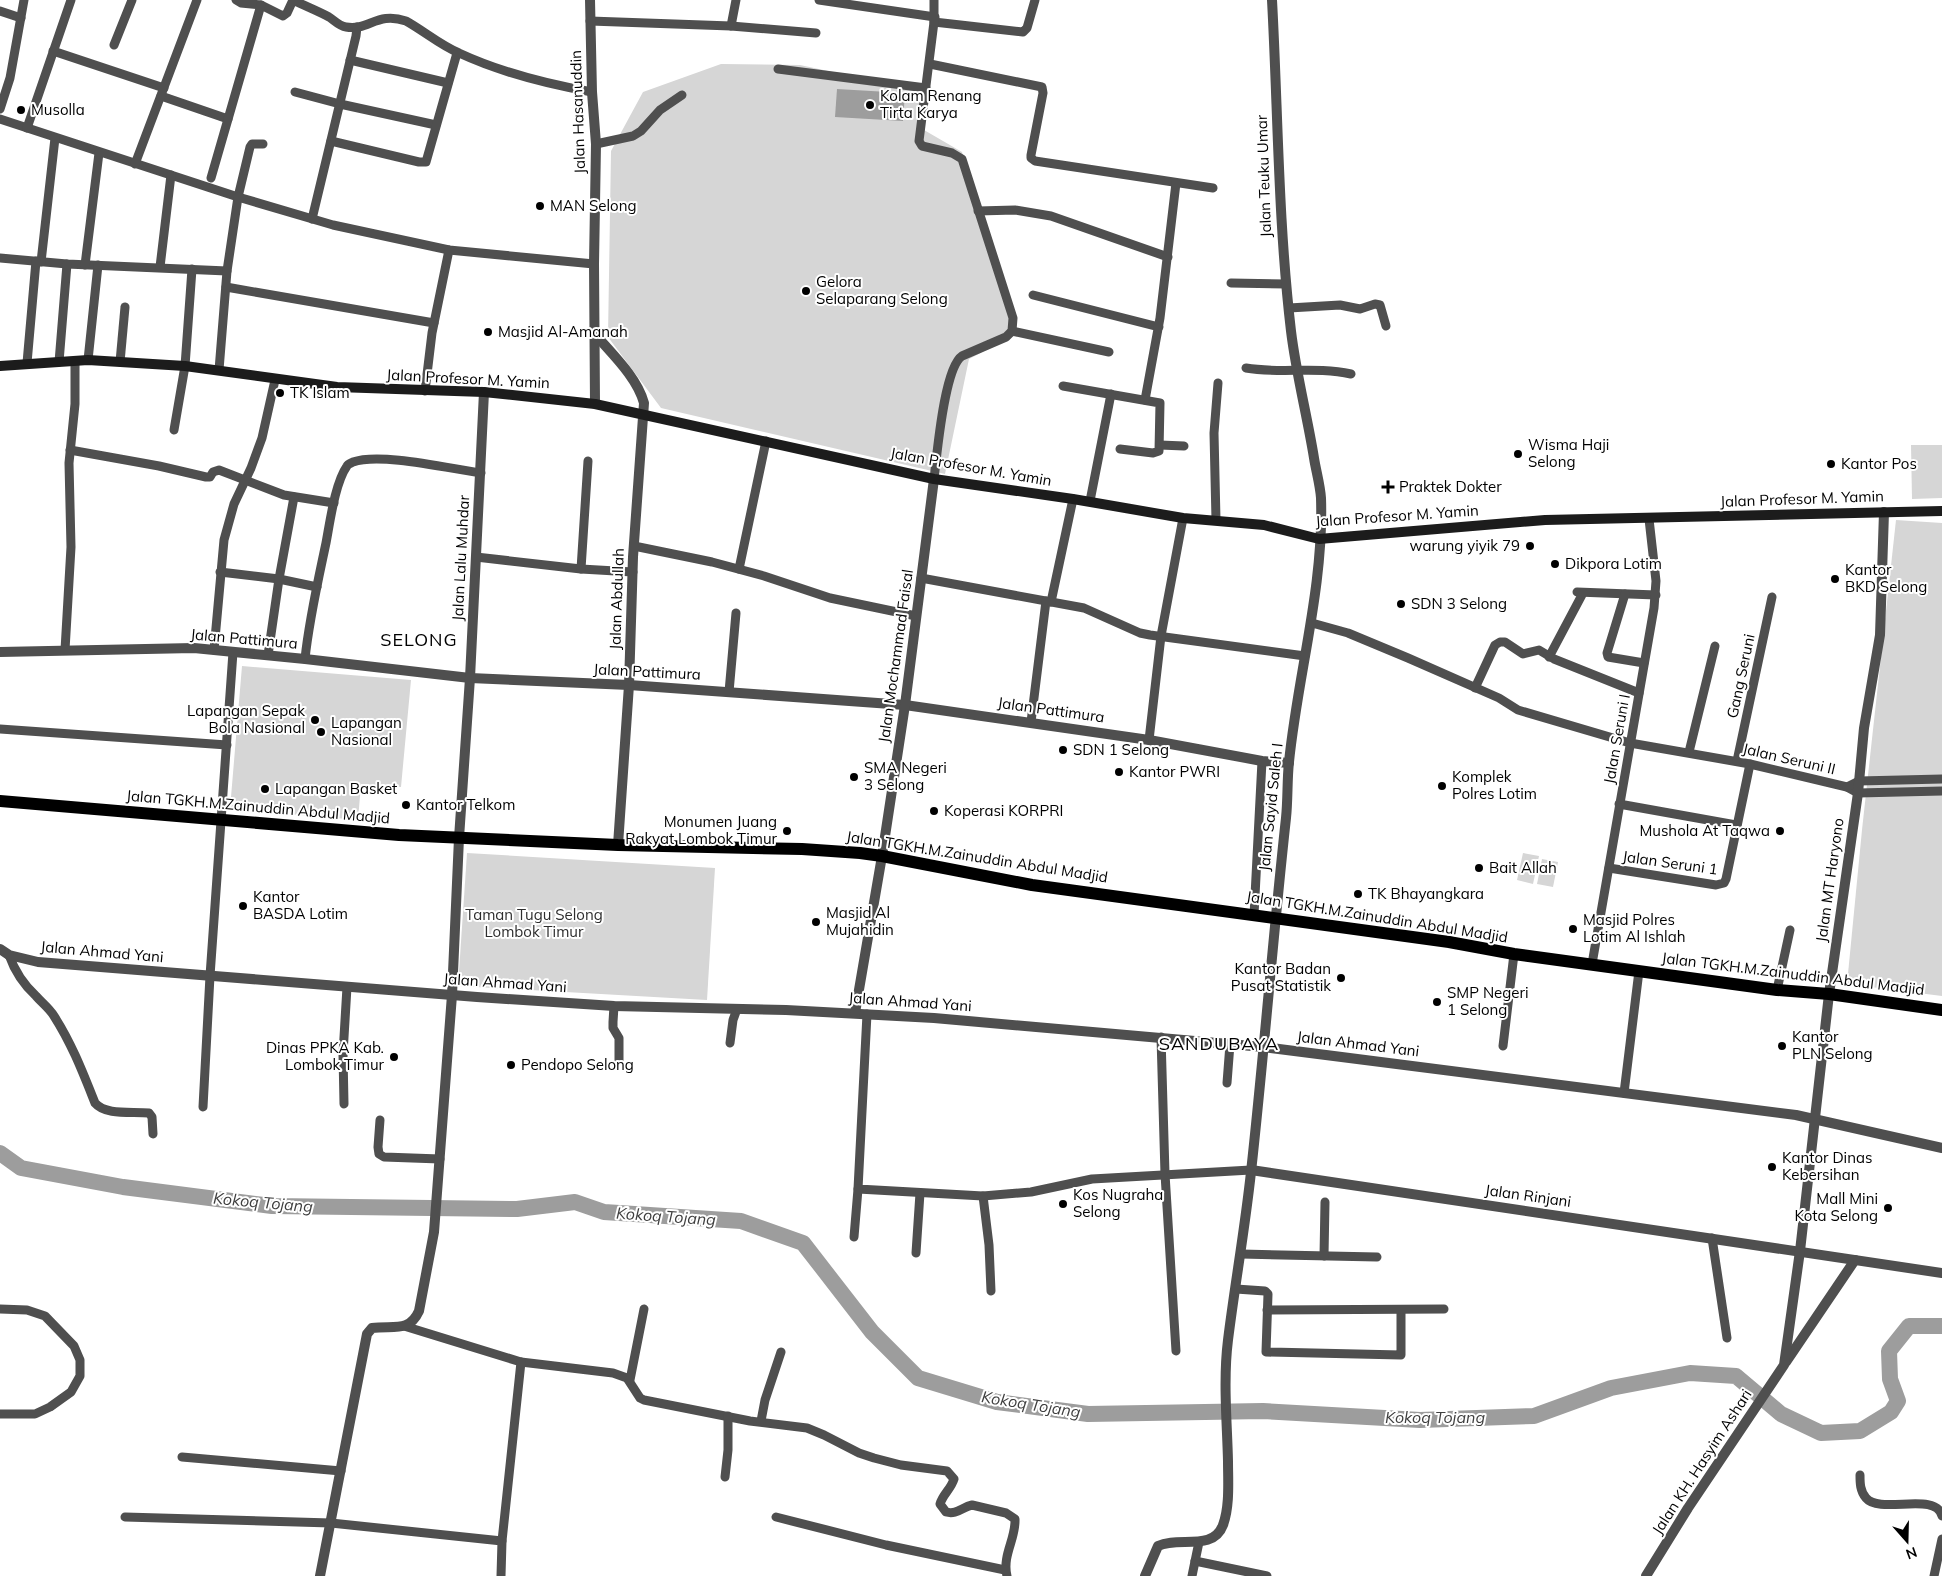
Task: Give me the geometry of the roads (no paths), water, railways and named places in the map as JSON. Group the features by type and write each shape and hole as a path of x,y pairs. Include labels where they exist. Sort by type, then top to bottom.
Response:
{"main road":[{"name":"Jalan Profesor M. Yamin","path":"0,366 88,360 185,366 275,380 337,387 484,392 595,404 934,479 1090,501 1183,518 1264,526 1319,539 1545,520 1942,510"},
{"name":"Jalan TGKH.M.Zainuddin Abdul Madjid","path":"0,801 459,838 618,845 802,849 882,856 1032,884 1449,942 1514,954 1777,990 1829,994 1942,1010"}],"street":[{"path":"0,109 10,78 24,0"},
{"path":"27,128 71,0"},
{"path":"114,45 132,0"},
{"path":"135,164 197,0"},
{"path":"236,0 241,3 261,5 283,16 287,13 293,0 344,27 357,27 389,17 397,18 406,21 457,52 505,70 570,88 592,92"},
{"name":"Jalan Hasanuddin","path":"590,0 592,92 596,144 594,264 595,404"},
{"path":"731,26 736,0"},
{"path":"819,0 845,2 934,19 1023,32 1027,28 1035,0"},
{"path":"934,0 930,64 920,144 960,156 1014,318 1012,332 1006,337 962,356 954,363 947,391 934,479"},
{"name":"Jalan Teuku Umar","path":"1272,0 1281,236 1298,370"},
{"path":"211,178 261,5"},
{"path":"0,11 21,18"},
{"path":"590,21 731,26 816,33"},
{"path":"312,219 357,27"},
{"path":"53,51 162,92 228,120"},
{"path":"331,141 423,162 428,160 457,52"},
{"path":"350,60 448,83"},
{"path":"930,64 1042,87 1043,95 1031,155 1035,161 1213,188"},
{"path":"778,69 926,88"},
{"path":"295,92 436,125"},
{"path":"596,144 633,136 641,131 660,110 682,96"},
{"path":"0,119 238,197 354,230 449,250 594,264"},
{"path":"28,363 38,262 55,138"},
{"path":"219,370 227,271 238,197 250,147 252,144 263,144"},
{"path":"85,265 99,153"},
{"path":"160,267 171,175"},
{"path":"1145,400 1159,327 1176,183"},
{"path":"978,211 1015,210 1051,216 1168,257"},
{"path":"425,391 434,323 449,250"},
{"path":"0,258 67,264 227,271"},
{"path":"59,362 67,264"},
{"path":"88,360 98,265"},
{"path":"174,430 185,366 192,269"},
{"path":"1231,283 1286,284"},
{"path":"226,287 434,323"},
{"path":"1033,295 1159,327"},
{"path":"1289,308 1340,306 1360,309 1375,304 1380,305 1386,326"},
{"path":"120,362 125,307"},
{"path":"1012,332 1109,352"},
{"name":"Jalan Abdullah","path":"594,334 637,387 644,403 634,546 629,685 618,845"},
{"path":"65,650 71,547 68,463 75,404 75,361"},
{"path":"1246,368 1270,372 1298,370 1351,374"},
{"name":"Jalan Sayid Saleh I","path":"1199,1542 1215,1536 1223,1525 1228,1498 1227,1344 1241,1254 1251,1170 1286,813 1289,762 1305,656 1312,623 1321,550 1319,539 1321,494 1298,370"},
{"path":"214,650 224,540 234,504 262,438 275,380"},
{"path":"1216,520 1214,433 1218,383"},
{"path":"1063,386 1157,402 1161,405 1160,444 1157,453 1120,449"},
{"name":"Jalan Lalu Muhdar","path":"404,1326 411,1323 419,1311 434,1232 452,994 484,392"},
{"path":"1090,501 1111,394"},
{"path":"739,569 766,441"},
{"path":"1160,444 1184,446"},
{"path":"70,450 159,466 206,477 210,477 213,472 219,470 245,481 294,497 334,503"},
{"path":"305,659 334,503 347,466 354,462 391,460 481,473"},
{"path":"581,569 588,461"},
{"name":"Jalan Mochammad Faisal","path":"855,1013 882,856 905,704 934,479"},
{"path":"268,655 278,579 294,497"},
{"path":"1031,722 1048,602 1073,499"},
{"name":"Jalan MT Haryono","path":"1800,1251 1829,994 1858,793 1864,728 1880,635 1884,512"},
{"path":"1149,740 1161,636 1183,518"},
{"name":"Jalan Seruni I","path":"1592,964 1656,595 1650,518"},
{"path":"634,546 712,562 830,598 916,616"},
{"path":"476,558 581,569 633,572"},
{"path":"220,572 278,579 317,587"},
{"path":"921,578 1084,608 1140,633 1305,656"},
{"path":"1549,657 1580,592 1656,595"},
{"path":"1625,594 1607,653 1608,657 1644,663"},
{"name":"Gang Seruni","path":"1737,761 1772,597"},
{"path":"730,692 736,613"},
{"name":"Jalan Seruni II","path":"1312,623 1348,634 1500,698 1518,710 1630,742 1737,761 1847,787 1859,781 1942,779"},
{"path":"1475,688 1495,645 1505,642 1523,654 1539,650 1549,657 1639,693"},
{"path":"1689,752 1715,646"},
{"name":"Jalan Pattimura","path":"0,652 194,648 470,678 629,685 905,704 1149,740 1262,761 1289,762"},
{"path":"203,1107 210,976 233,652"},
{"path":"0,729 226,745"},
{"path":"1254,915 1262,761"},
{"name":"Jalan Seruni 1","path":"1609,868 1721,885 1726,879 1750,764"},
{"path":"1847,787 1858,793 1942,791"},
{"path":"1619,804 1736,825"},
{"path":"1777,990 1790,930"},
{"name":"Jalan Ahmad Yani","path":"0,949 9,955 38,962 347,987 614,1006 855,1013 1161,1037 1262,1047 1816,1119 1942,1148"},
{"path":"1503,1046 1514,954"},
{"path":"9,955 13,968 23,984 44,1003 58,1022 79,1060 98,1107 106,1110 149,1113 152,1117 153,1134"},
{"path":"1624,1093 1639,971"},
{"path":"344,1104 343,1045 347,987"},
{"path":"614,1006 612,1022 619,1038 619,1060"},
{"path":"730,1043 732,1020 737,1009"},
{"path":"854,1237 867,1014"},
{"path":"1161,1037 1166,1174 1176,1351"},
{"path":"1227,1083 1230,1044"},
{"path":"380,1120 379,1154 384,1157 440,1159"},
{"path":"858,1189 983,1196 1031,1192 1092,1179 1251,1170"},
{"name":"Jalan Rinjani","path":"1251,1170 1942,1273"},
{"path":"916,1254 920,1193"},
{"path":"983,1196 989,1245 991,1291"},
{"path":"1324,1256 1325,1202"},
{"path":"1712,1238 1727,1338"},
{"name":"Jalan KH. Hasyim Ashari","path":"1784,1365 1800,1251"},
{"path":"1241,1254 1377,1257"},
{"name":"Jalan KH. Hasyim Ashari","path":"1646,1576 1752,1411 1855,1260"},
{"path":"1236,1289 1265,1291 1268,1294 1266,1352 1401,1354 1402,1310"},
{"path":"0,1309 27,1310 45,1316 74,1346 80,1360 80,1376 71,1392 50,1408 35,1414 0,1414"},
{"path":"630,1380 644,1309"},
{"path":"1267,1310 1444,1309"},
{"path":"320,1576 366,1341 369,1330 381,1326 404,1326 521,1362 613,1373 630,1380 640,1398 644,1400 815,1430 859,1453 874,1458 901,1465 947,1471 954,1479 952,1485 942,1497 940,1504 946,1512 957,1513 972,1505 1006,1512 1015,1519 1015,1528 1005,1562 1006,1573 776,1517"},
{"path":"761,1421 765,1400 781,1352"},
{"path":"501,1576 502,1541 521,1362"},
{"path":"725,1476 728,1450 728,1416"},
{"path":"182,1457 341,1471"},
{"path":"1860,1475 1860,1488 1865,1498 1871,1502 1921,1504 1937,1507 1941,1511 1942,1516"},
{"path":"125,1517 331,1523 502,1541"},
{"path":"1934,1576 1942,1539"},
{"path":"1145,1576 1158,1546 1172,1541 1199,1542 1192,1576"},
{"path":"1195,1561 1267,1576"}],"waterway":[{"name":"Kokoq Tojang","path":"0,1153 21,1168 123,1187 272,1206 517,1209 575,1202 604,1212 741,1221 803,1243 872,1332 918,1378 997,1402 1088,1414 1263,1411 1420,1420 1534,1416 1611,1388 1690,1373 1736,1376 1781,1414 1821,1433 1860,1431 1891,1412 1898,1401 1890,1379 1889,1351 1909,1326 1942,1326"}],"place":[{"name":"Kolam Renang Tirta Karya","path":"870,105"},
{"name":"Musolla","path":"21,110"},
{"name":"MAN Selong","path":"540,206"},
{"name":"Gelora Selaparang Selong","path":"806,291"},
{"name":"Masjid Al-Amanah","path":"488,332"},
{"name":"TK Islam","path":"280,393"},
{"name":"Wisma Haji Selong","path":"1518,454"},
{"name":"Kantor Pos","path":"1831,464"},
{"name":"Praktek Dokter","path":"1388,487"},
{"name":"warung yiyik 79","path":"1530,546"},
{"name":"Dikpora Lotim","path":"1555,564"},
{"name":"Kantor BKD Selong","path":"1835,579"},
{"name":"SDN 3 Selong","path":"1401,604"},
{"name":"Lapangan Sepak Bola Nasional","path":"315,720"},
{"name":"Lapangan Nasional","path":"321,732"},
{"name":"SDN 1 Selong","path":"1063,750"},
{"name":"Kantor PWRI","path":"1119,772"},
{"name":"SMA Negeri 3 Selong","path":"854,777"},
{"name":"Komplek Polres Lotim","path":"1442,786"},
{"name":"Lapangan Basket","path":"265,789"},
{"name":"Kantor Telkom","path":"406,805"},
{"name":"Koperasi KORPRI","path":"934,811"},
{"name":"Monumen Juang Rakyat Lombok Timur","path":"787,831"},
{"name":"Mushola At Taqwa","path":"1780,831"},
{"name":"Bait Allah","path":"1479,868"},
{"name":"TK Bhayangkara","path":"1358,894"},
{"name":"Kantor BASDA Lotim","path":"243,906"},
{"name":"Masjid Al Mujahidin","path":"816,922"},
{"name":"Masjid Polres Lotim Al Ishlah","path":"1573,929"},
{"name":"Kantor Badan Pusat Statistik","path":"1341,978"},
{"name":"SMP Negeri 1 Selong","path":"1437,1002"},
{"name":"Kantor PLN Selong","path":"1782,1046"},
{"name":"Dinas PPKA Kab. Lombok Timur","path":"394,1057"},
{"name":"Pendopo Selong","path":"511,1065"},
{"name":"Kantor Dinas Kebersihan","path":"1772,1167"},
{"name":"Kos Nugraha Selong","path":"1063,1204"},
{"name":"Mall Mini Kota Selong","path":"1888,1208"}],"district":[{"name":"SELONG","path":"419,640"},
{"name":"SANDUBAYA","path":"1219,1044"}],"park label":[{"name":"Taman Tugu Selong Lombok Timur","path":"534,924"}]}
